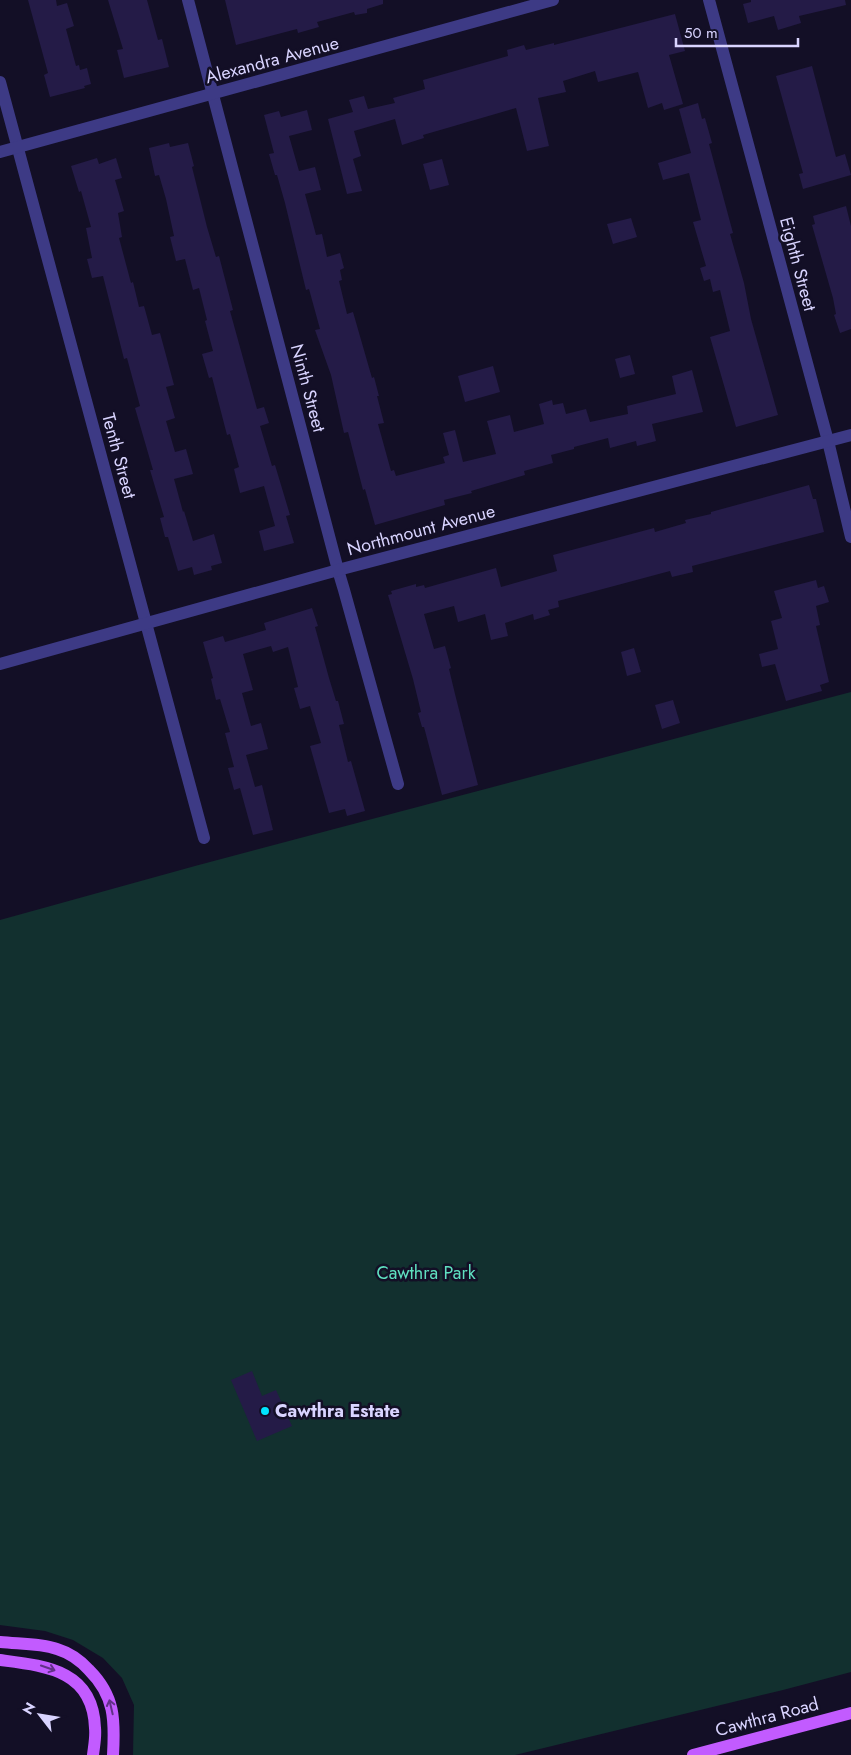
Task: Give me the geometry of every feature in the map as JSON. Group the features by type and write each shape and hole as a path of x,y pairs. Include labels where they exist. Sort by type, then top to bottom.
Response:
{"main road":[{"path":"0,1642 58,1649 72,1655 100,1680 109,1697 114,1718 113,1755"},
{"path":"0,1660 40,1665 63,1674 76,1683 86,1694 92,1709 95,1729 93,1755"},
{"name":"Cawthra Road","path":"693,1755 851,1714"}],"street":[{"name":"Ninth Street","path":"188,0 338,570 398,784"},
{"name":"Alexandra Avenue","path":"0,152 553,0"},
{"name":"Eighth Street","path":"709,0 828,441 851,537"},
{"name":"Tenth Street","path":"0,82 204,838"},
{"name":"Northmount Avenue","path":"0,664 338,570 851,435"}],"green space":[{"name":"Cawthra Park","path":"851,692 851,1672 515,1755 133,1755 134,1705 122,1678 103,1658 73,1640 45,1631 0,1625 0,920 195,866"}],"building":[{"path":"28,0 56,0 57,6 67,3 74,26 66,29 76,66 79,65 80,70 87,68 91,84 84,86 85,88 50,97 44,75 48,73"},
{"path":"108,0 147,0 158,40 162,39 169,67 124,78 117,50 123,49"},
{"path":"225,0 383,0 383,4 367,9 367,13 355,15 354,12 317,22 319,27 298,33 297,29 236,45"},
{"path":"751,0 845,0 846,5 799,16 801,23 778,30 774,16 748,23 743,4 751,2"},
{"path":"675,14 685,51 669,55 683,104 664,110 662,103 648,108 638,72 598,82 595,71 563,81 566,92 538,98 549,146 527,151 516,108 423,135 424,138 402,145 395,119 354,131 361,156 353,159 362,191 347,194 328,119 353,112 349,100 364,96 368,109 395,103 393,98 425,89 423,80 508,56 507,50 524,45 526,50 554,43 554,45"},
{"path":"812,66 836,157 845,154 851,175 803,189 799,174 803,173 776,76"},
{"path":"698,103 702,119 705,118 712,143 709,144 733,233 730,234 778,415 736,427 710,337 730,331 720,290 713,292 710,279 704,281 700,268 706,266 693,222 701,220 689,173 663,180 658,163 691,153 679,109"},
{"path":"307,110 312,130 289,136 299,171 315,167 321,190 305,194 316,235 322,234 327,257 340,253 344,268 340,270 342,280 339,281 347,314 353,312 372,378 374,377 384,423 378,424 391,471 394,470 396,476 445,463 443,457 449,455 443,433 455,430 463,462 496,454 487,421 510,415 514,432 544,424 539,404 552,400 553,405 563,403 566,414 586,409 590,422 628,414 627,406 676,394 672,376 692,370 703,412 652,424 656,441 637,446 636,441 610,448 608,438 574,447 574,449 551,455 553,463 524,471 525,475 471,491 472,493 444,500 445,505 375,525 365,489 363,490 348,432 344,433 331,375 315,330 320,329 309,289 306,290 285,203 269,154 274,153 264,115 279,111 281,117"},
{"path":"169,143 170,147 188,143 207,227 216,257 219,256 233,310 230,311 257,409 264,407 269,423 260,426 272,466 275,465 290,515 286,516 294,543 264,551 259,531 275,526 264,486 240,493 234,469 239,467 230,434 227,435 212,377 209,378 202,354 213,351 199,288 193,290 185,259 176,261 170,237 174,236 166,199 159,175 155,176 149,148"},
{"path":"97,158 99,164 116,158 122,178 115,180 124,211 118,213 122,237 119,238 139,307 144,306 152,335 160,333 174,385 166,387 175,418 166,421 175,452 186,449 193,474 174,479 183,512 193,541 214,534 222,563 211,566 212,570 194,575 192,567 178,571 168,537 165,537 160,518 164,517 135,408 140,406 127,358 124,359 103,276 92,278 87,259 92,258 86,228 91,227 81,191 79,192 71,166"},
{"path":"442,159 449,185 430,190 423,164"},
{"path":"846,206 851,226 851,329 840,333 834,315 836,314 833,298 812,225 815,224 813,216"},
{"path":"631,218 637,237 613,244 607,224"},
{"path":"630,355 635,374 620,378 615,359"},
{"path":"493,366 500,392 465,402 458,376"},
{"path":"809,485 813,499 816,499 824,532 692,566 693,572 672,577 670,571 558,601 559,607 548,610 550,615 534,620 533,614 505,623 508,636 491,640 485,614 458,622 454,606 424,614 434,649 445,646 478,785 442,795 424,727 422,727 418,713 421,712 413,679 388,595 392,594 391,591 416,584 416,587 424,585 425,588 496,568 501,587 557,571 553,555 654,528 655,532 686,523 685,520 711,514 711,512"},
{"path":"816,580 818,588 824,586 829,602 816,606 820,625 816,626 829,682 820,685 822,691 786,701 775,664 762,667 759,654 778,649 771,621 782,618 774,591"},
{"path":"312,608 318,626 315,627 329,678 344,724 339,725 348,762 351,761 365,811 347,816 345,809 329,813 310,746 321,743 310,706 300,709 294,688 298,687 288,647 273,652 271,646 243,654 253,690 242,693 251,726 261,723 268,749 246,755 255,787 262,785 273,830 253,835 240,788 234,790 228,768 234,767 225,733 230,732 220,699 216,700 211,679 213,678 203,642 223,636 225,642 266,630 264,623"},
{"path":"634,648 641,672 627,676 621,652"},
{"path":"673,700 680,723 662,729 655,705"},
{"name":"Cawthra Estate","path":"252,1371 262,1396 276,1390 292,1426 257,1441 231,1380"}],"place":[{"name":"Cawthra Estate","path":"265,1411"}]}
